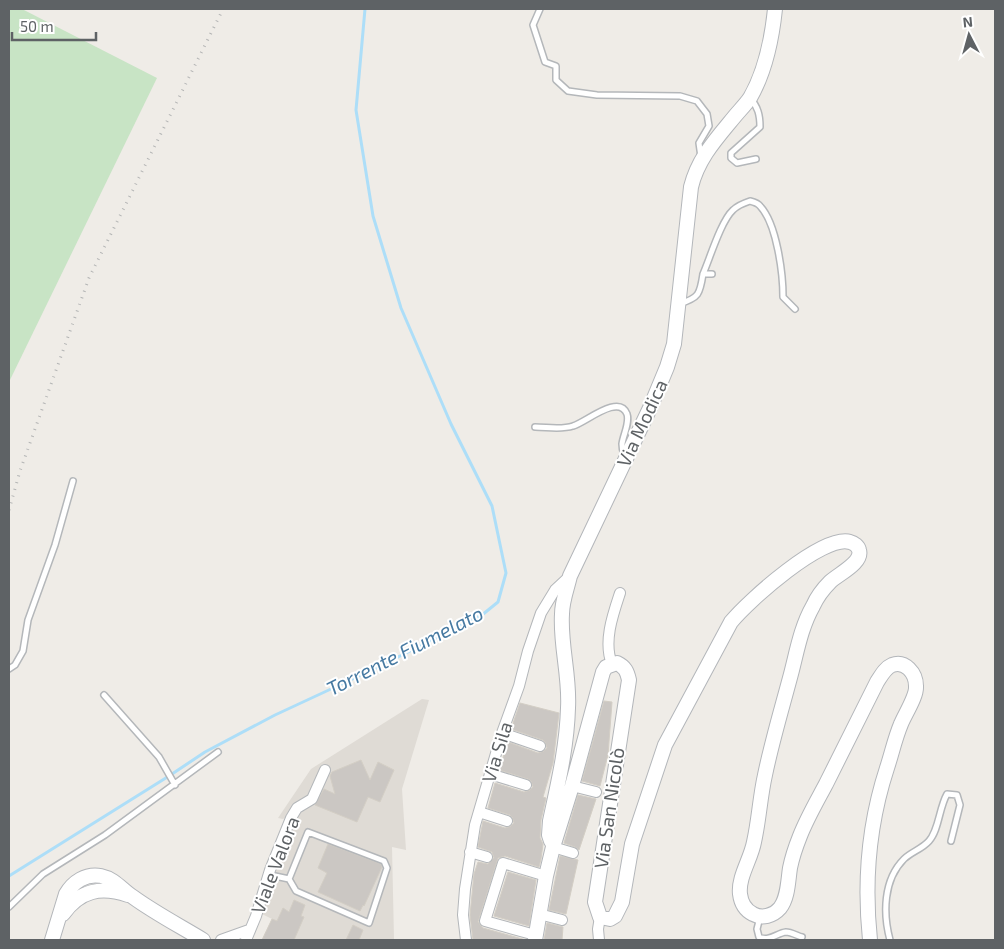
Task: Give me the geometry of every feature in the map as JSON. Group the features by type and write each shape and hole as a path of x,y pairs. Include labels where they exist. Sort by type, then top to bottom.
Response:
{"main road":[{"name":"Via Modica","path":"553,847 549,835 550,821 567,724 568,687 561,630 562,612 570,576 668,368 674,344 691,187 695,172 701,160 750,98 767,54 773,31 775,9"},
{"name":"Via San Nicolò","path":"535,938 553,847 572,786 602,672 606,667 617,663 627,671 629,680 596,897 596,908 600,917 610,919 619,911 622,902 632,844 658,765 670,737 731,622 744,607 771,583 820,550 838,542 848,541 855,544 859,549 859,557 854,565 829,583 813,605 806,620 778,715 764,776 754,842 740,886 742,903 746,910 760,916"},
{"path":"760,916 776,913 781,907 800,836 877,682 886,669 892,665 906,666 912,671 917,687 900,726 880,788 872,828 868,881 870,940"},
{"path":"52,940 59,921 74,901 95,891 106,890 132,896 203,940"}],"street":[{"name":"Via Sila","path":"466,940 464,915 470,852 479,812 502,733 520,686 528,651 541,613 555,590 570,576"},
{"path":"612,664 609,657 609,630 620,592"},
{"path":"502,733 540,746"},
{"name":"Viale Valora","path":"248,935 268,877 296,808 312,800 325,770"},
{"path":"490,774 526,785"},
{"path":"572,786 596,792"},
{"path":"479,812 507,821"},
{"path":"553,847 573,853"},
{"path":"470,852 487,857"},
{"path":"535,938 485,922 503,863 546,876"},
{"path":"539,914 562,920"},
{"path":"599,940 600,917"},
{"path":"221,940 248,935"}],"lane":[{"path":"540,9 533,25 545,62 556,66 556,80 568,91 597,95 680,96 697,101 707,114 708,126 699,143 701,160"},
{"path":"750,98 759,111 760,126 731,153 731,158 737,163 756,159"},
{"path":"679,304 693,300 700,290 703,274 731,211 750,201 759,204 765,214 777,244 783,275 783,297 795,309"},
{"path":"703,274 712,274"},
{"path":"535,427 565,428 585,422 606,408 620,408 625,410 628,416 622,445 625,461"},
{"path":"9,669 15,665 22,651 28,620 55,545 73,481"},
{"path":"104,695 159,757 175,785"},
{"path":"9,906 43,874 105,835 218,752"},
{"path":"890,940 886,926 885,904 890,884 898,866 905,858 929,841 935,829 942,802 947,794 957,795 960,805 951,841"},
{"path":"268,877 276,876 288,879 296,891 369,923 387,868 384,860 308,832 288,879"},
{"path":"760,916 757,929 762,939 772,938 787,932 802,937"}],"shaded area":[{"path":"422,699 429,700 402,789 406,850 392,847 394,939 262,940 272,919 262,914 271,890 278,882 274,873 296,823 296,819 287,816 283,819 278,818 311,769"}],"green space":[{"path":"9,9 22,9 157,78 9,382"}],"building":[{"path":"604,701 612,702 608,755 600,786 582,781"},
{"path":"520,703 559,713 553,763 543,797 546,798 541,820 540,838 543,844 541,859 539,867 505,856 498,858 478,922 483,928 526,940 473,940 470,915 474,874 478,862 488,864 494,858 492,852 478,847 483,821 505,828 514,823 510,815 488,808 495,783 524,792 533,787 528,779 499,770 508,742 538,753 547,748 543,740 511,729"},
{"path":"361,760 370,780 378,762 394,770 380,802 368,797 357,822 315,805 324,789 335,794 330,776 332,772"},
{"path":"578,795 596,799 579,850 564,843"},
{"path":"328,844 381,864 382,867 360,911 318,892 327,873 318,868"},
{"path":"560,856 578,860 566,914 549,910"},
{"path":"508,872 536,880 529,926 494,916"},
{"path":"294,900 305,905 301,916 304,917 294,940 262,940 272,919 277,921 283,908 289,912"},
{"path":"547,923 563,927 562,940 544,940"},
{"path":"353,925 363,930 359,940 346,940"}],"waterway":[{"name":"Torrente Fiumelato","path":"9,876 205,752 275,715 374,669 482,615 498,602 506,573 492,506 451,424 401,308 373,216 356,110 365,9"}],"railway":[{"path":"9,510 20,471 89,278 223,9"}]}
